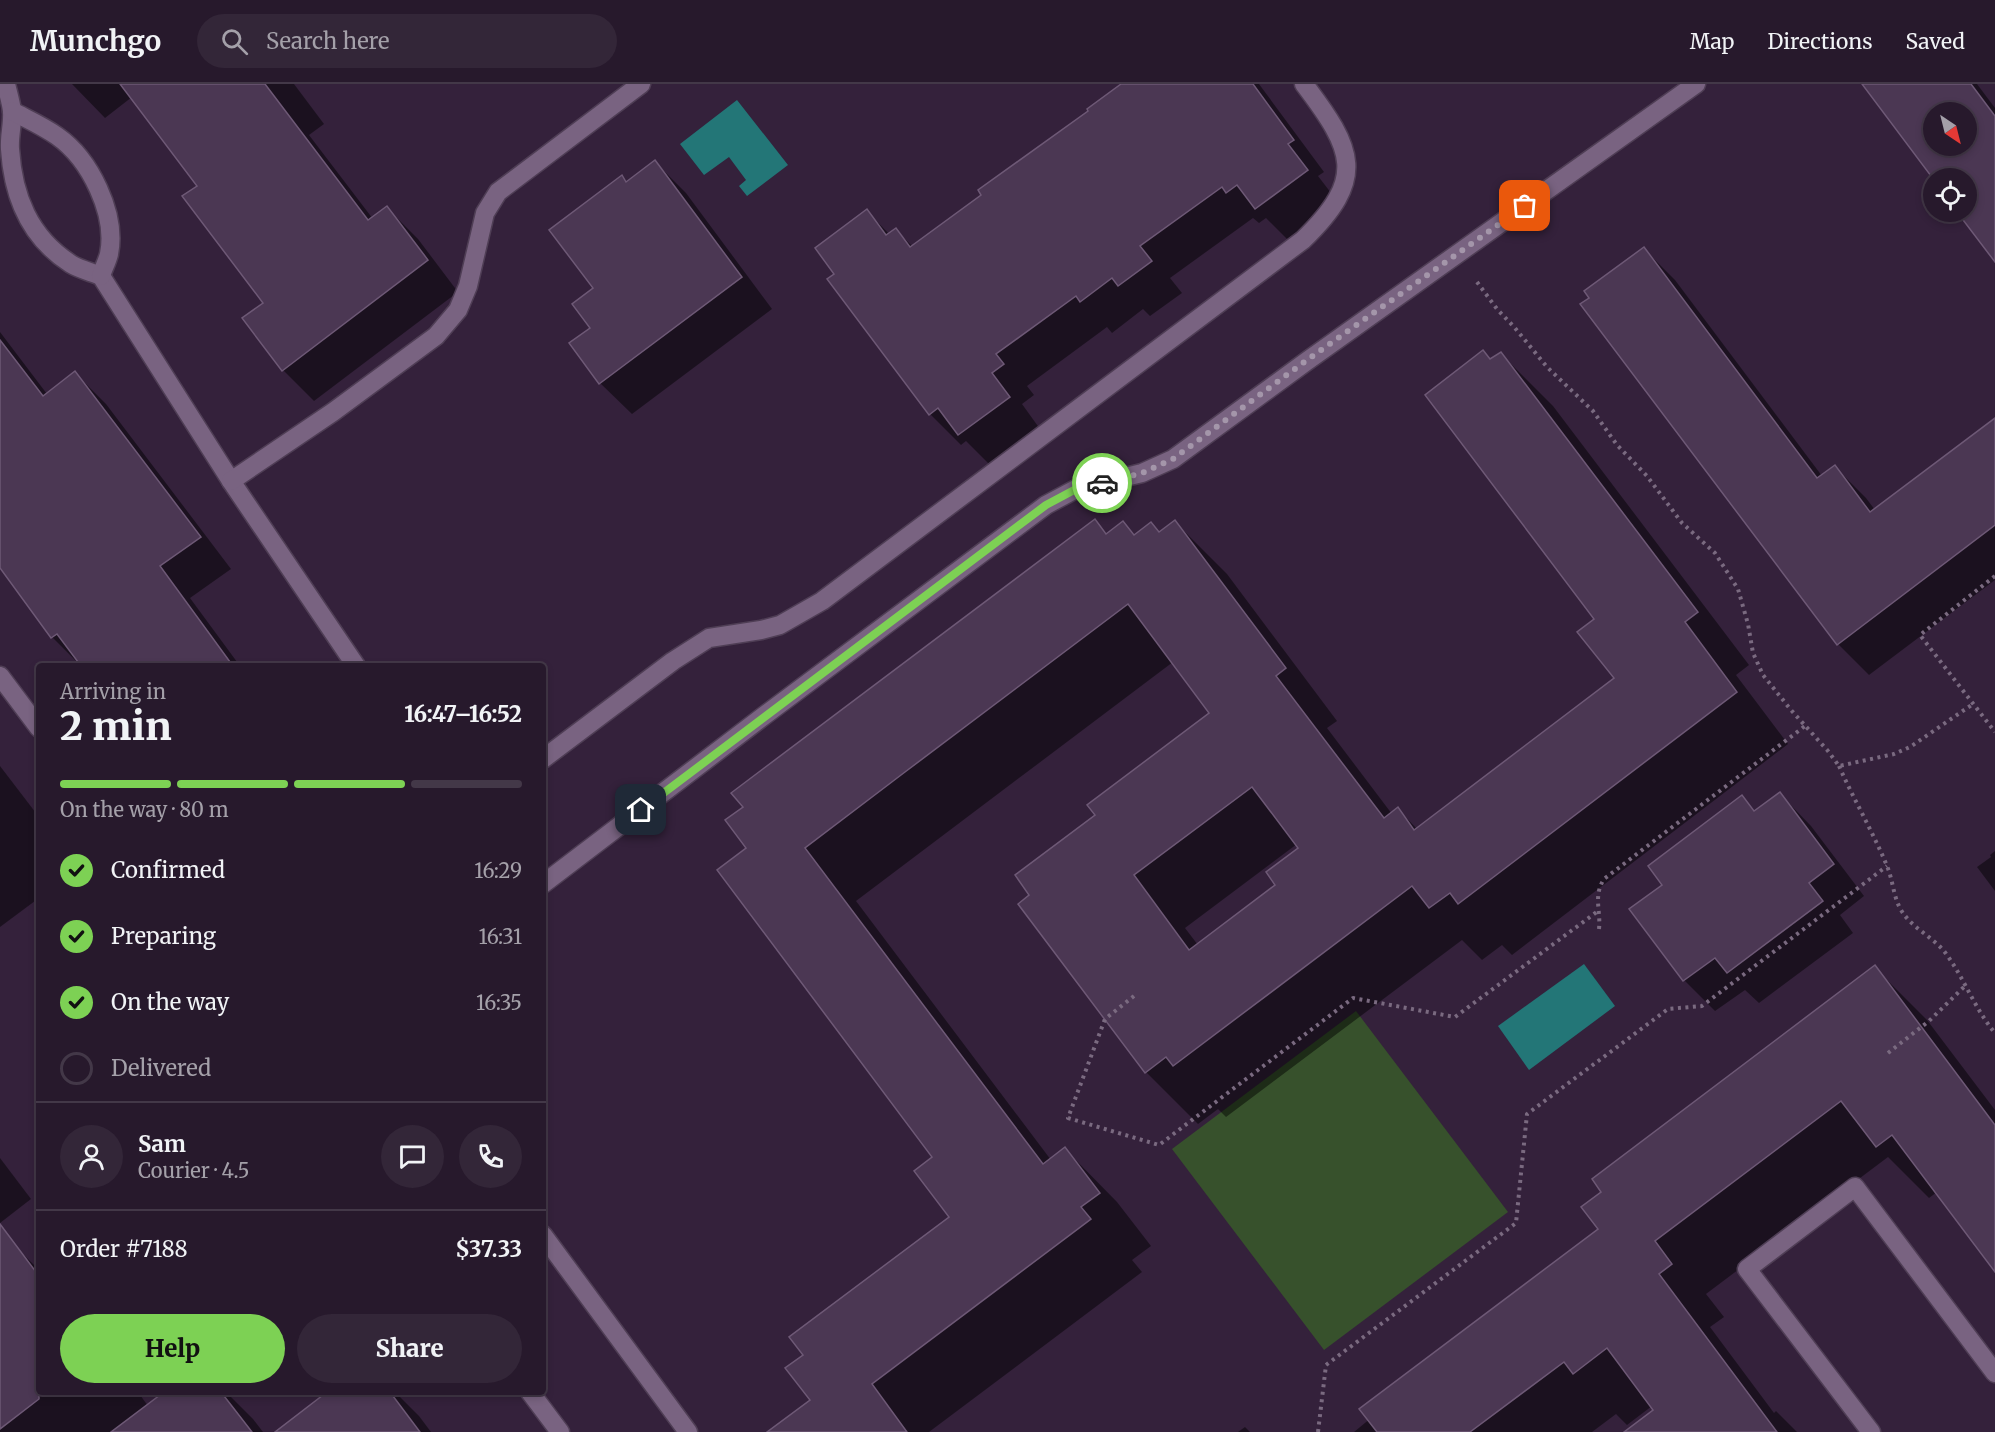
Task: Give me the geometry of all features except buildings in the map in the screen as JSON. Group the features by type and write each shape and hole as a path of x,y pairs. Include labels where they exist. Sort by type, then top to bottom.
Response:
{"street":[{"path":"6,84 12,111 10,146 13,181 22,208 38,236 73,265 101,276 231,481 354,663"},
{"path":"231,481 333,412 436,336 458,310 468,286 485,213 498,192 641,84"},
{"path":"546,757 673,661 709,638 780,625 822,602 1303,240 1324,219 1337,200 1346,179 1347,165 1343,147 1333,126 1304,84"},
{"path":"546,882 1046,505 1076,489 1142,473 1173,459 1307,360 1696,84"},
{"path":"12,111 58,136 82,160 97,183 106,210 110,237 109,255 101,276"},
{"path":"0,676 36,724"},
{"path":"1871,1432 1747,1269 1855,1187 1995,1372"},
{"path":"546,1239 688,1432"},
{"path":"532,1395 560,1432"}],"path":[{"path":"1476,281 1547,367 1593,411 1617,445 1647,476 1682,523 1715,553 1738,589 1753,653 1760,669 1839,766 1887,866 1901,910 1914,925 1935,940 1955,966 1982,1015 1995,1033"},
{"path":"1995,576 1920,635 1995,732"},
{"path":"1839,766 1894,754 1910,747 1973,704"},
{"path":"1599,929 1600,918 1597,902 1600,885 1604,879 1805,726"},
{"path":"1318,1432 1326,1365 1516,1223 1527,1114 1668,1009 1702,1006 1887,866"},
{"path":"1134,996 1105,1019 1068,1118 1159,1145 1353,998 1455,1017 1598,911"},
{"path":"1888,1053 1929,1021 1966,985"}],"shaded area":[{"path":"737,100 788,165 747,196 739,186 746,180 729,157 704,175 680,144"},
{"path":"1584,964 1615,1006 1529,1070 1498,1026"},
{"path":"1356,1011 1508,1212 1324,1350 1172,1149"}],"way so far":[{"path":"1102,483 1142,473 1173,459 1307,360 1525,206"}],"route":[{"path":"641,810 1046,505 1076,489 1102,483"}]}
